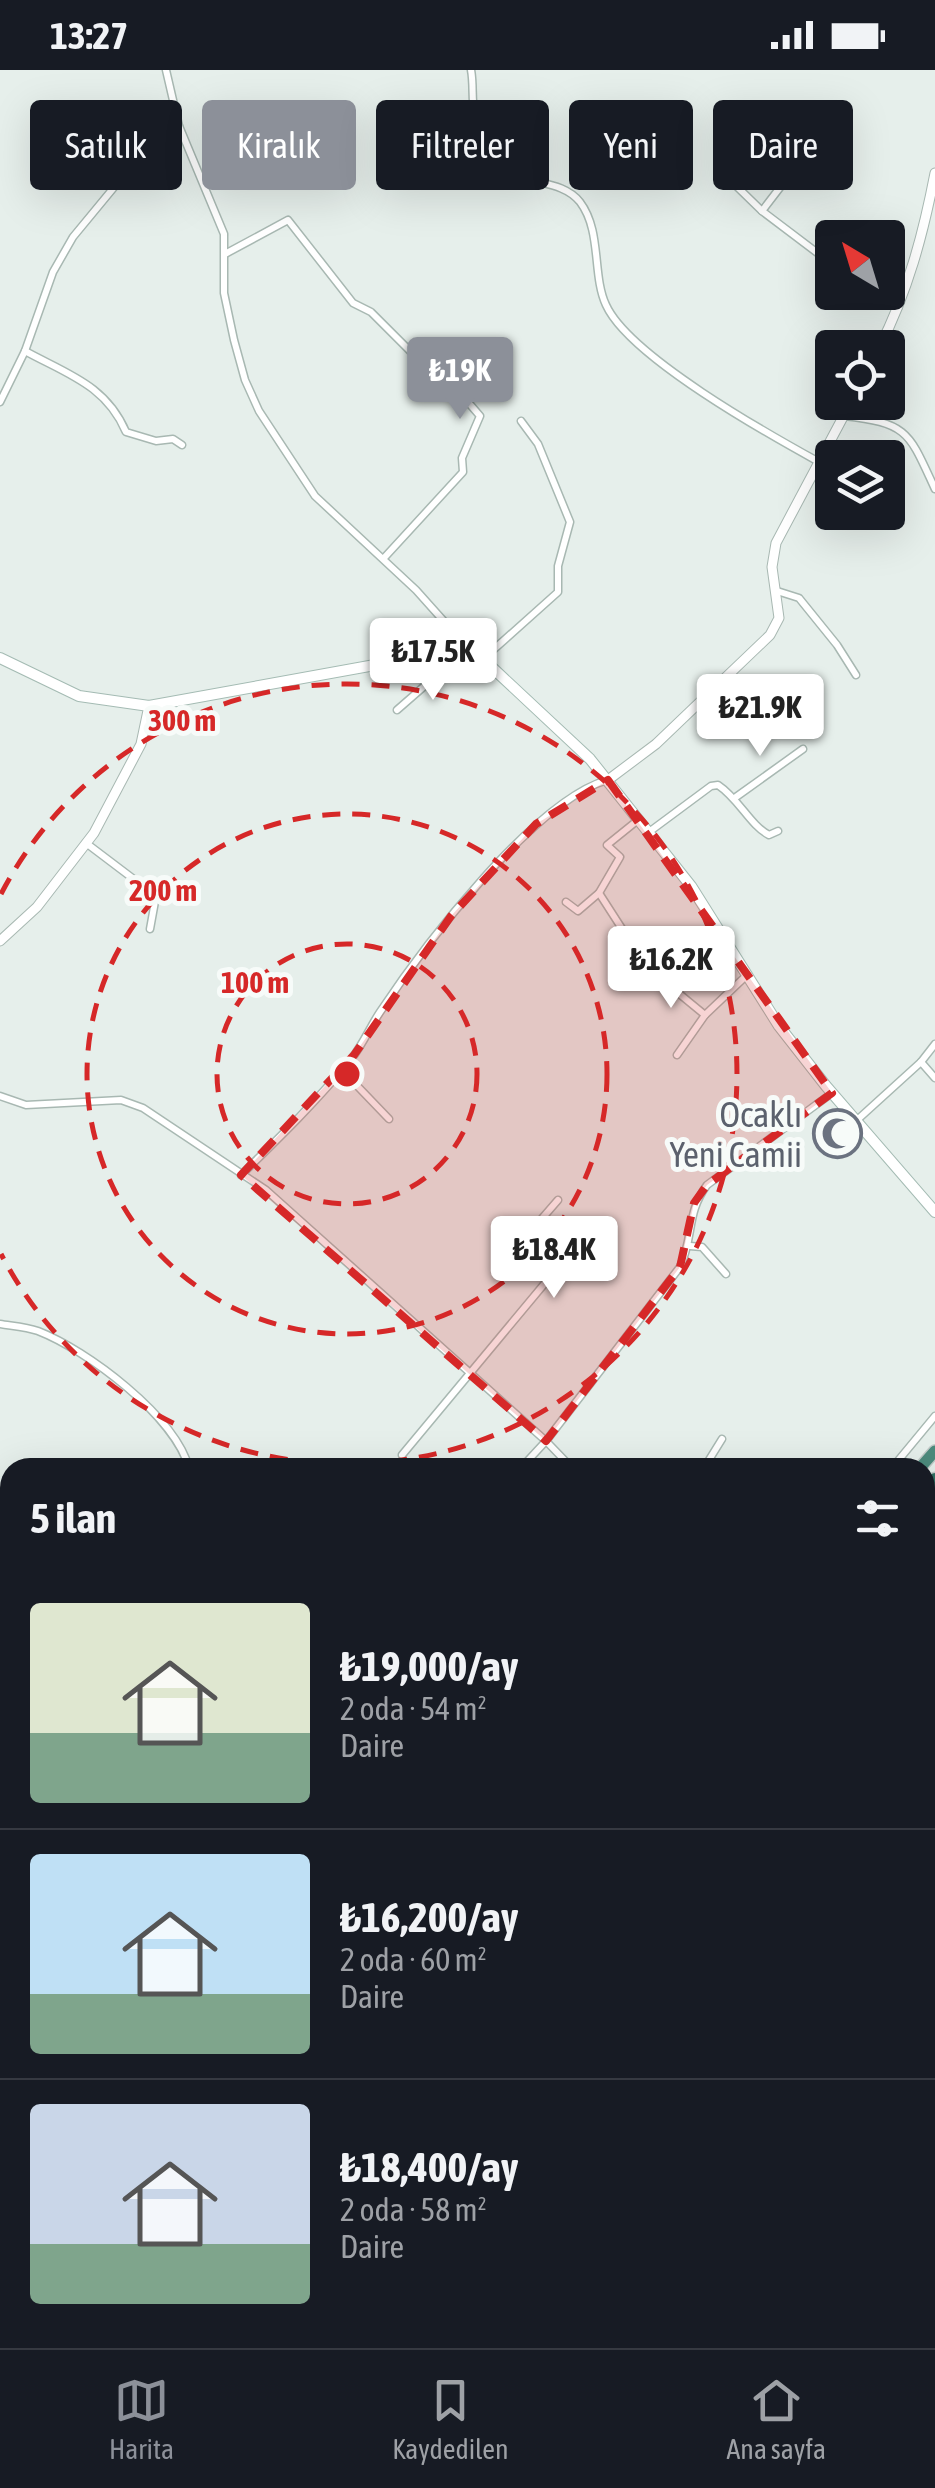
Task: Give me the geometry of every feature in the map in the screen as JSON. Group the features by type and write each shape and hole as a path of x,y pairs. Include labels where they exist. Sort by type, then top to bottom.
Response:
{"main road":[{"path":"0,658 78,696 149,706 415,657 462,654 480,658 608,780 691,886 778,1026 935,1212"}],"street":[{"path":"166,70 173,100"},
{"path":"471,70 475,118 502,166 565,190 579,200 600,264 603,300 612,316 682,377 755,426 815,460"},
{"path":"182,133 224,234 224,293 245,380 259,411 315,496 384,558 480,658 558,592 558,566 570,522 538,444 520,422"},
{"path":"905,291 922,240 935,173"},
{"path":"0,402 25,351 53,272 73,237 110,190"},
{"path":"741,190 815,251"},
{"path":"762,210 778,190"},
{"path":"224,254 288,220 353,303 370,312 480,416 462,458 462,472 384,558"},
{"path":"25,351 105,396 126,432 156,441 173,438 182,446"},
{"path":"882,420 910,436 935,489"},
{"path":"242,1175 342,1070 451,916 536,824 594,784 608,780 656,744 770,635 779,618 772,567 776,542 815,469"},
{"path":"777,592 799,598 856,675"},
{"path":"398,710 462,654"},
{"path":"0,942 38,908 86,843 141,744 149,706"},
{"path":"736,797 803,749"},
{"path":"649,832 711,786 718,785 736,797 762,832 769,835 778,831"},
{"path":"566,902 578,911 600,893 620,856 606,845 639,819"},
{"path":"86,843 156,896 150,929"},
{"path":"600,893 626,934"},
{"path":"677,1056 705,1015 746,975"},
{"path":"660,978 705,1015"},
{"path":"856,1121 921,1062 935,1044"},
{"path":"921,1062 935,1078"},
{"path":"342,1070 389,1119"},
{"path":"530,1458 680,1267 690,1246 694,1202 707,1185 832,1093"},
{"path":"0,1096 26,1105 121,1100 143,1108 266,1190 562,1458"},
{"path":"402,1455 555,1271 554,1260 532,1230 558,1200"},
{"path":"690,1246 702,1247 726,1274"},
{"path":"0,1324 37,1331 93,1360 170,1430 186,1458"},
{"path":"900,1458 935,1416"},
{"path":"710,1458 722,1440"}],"highlighted area":[{"path":"608,780 832,1093 707,1185 694,1203 680,1267 546,1441 241,1175 354,1055 451,916 536,824"}],"place":[{"name":"Ocaklı Yeni Camii","path":"837,1134"}]}
